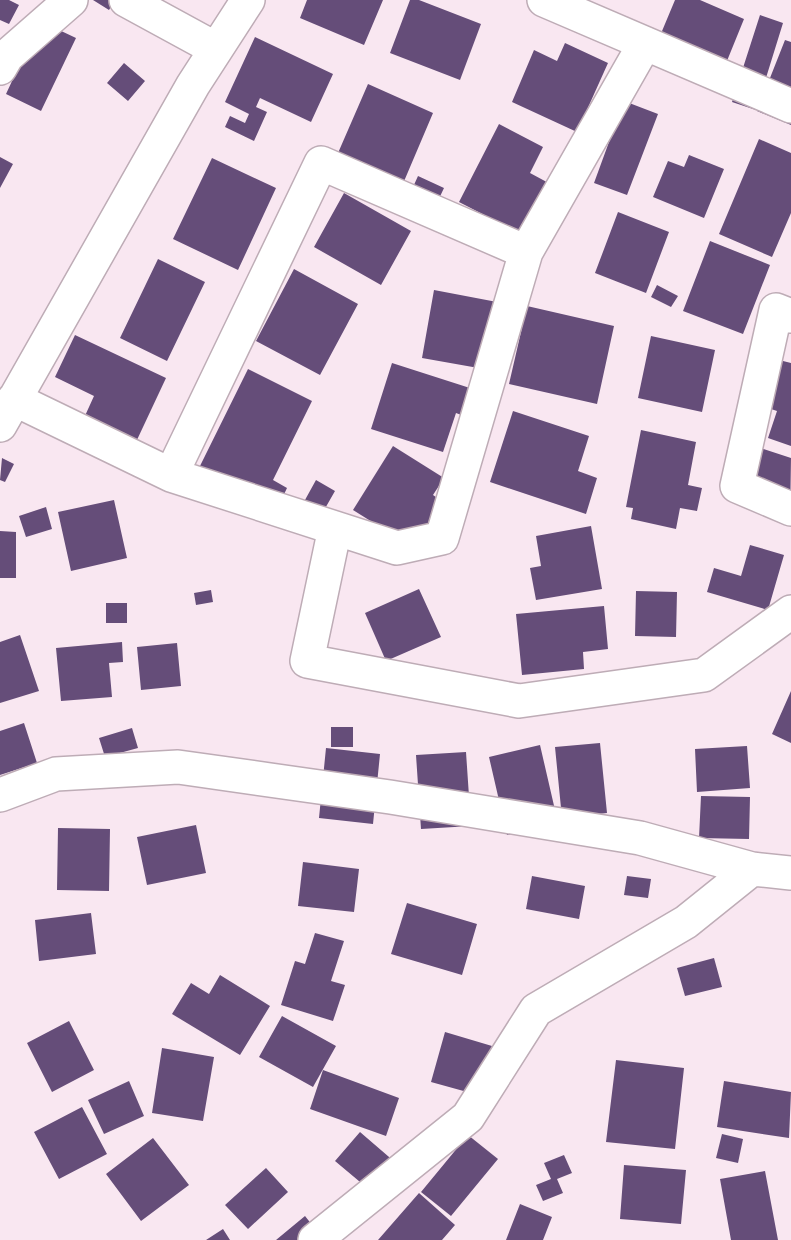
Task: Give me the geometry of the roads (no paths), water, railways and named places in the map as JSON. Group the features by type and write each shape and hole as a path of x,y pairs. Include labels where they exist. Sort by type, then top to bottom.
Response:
{"street":[{"path":"0,68 6,56 70,0"},
{"path":"126,0 216,49"},
{"path":"248,0 216,49 7,412 171,475 397,548 442,538 526,252 644,45"},
{"path":"544,0 644,45 791,106"},
{"path":"171,475 321,163 526,252"},
{"path":"791,316 776,310 737,486 791,509"},
{"path":"335,528 307,661 519,701 704,675 791,612"},
{"path":"0,795 56,774 178,767 390,797 640,838 752,869 791,873"},
{"path":"315,1240 468,1117 536,1010 686,922 752,869"}]}
